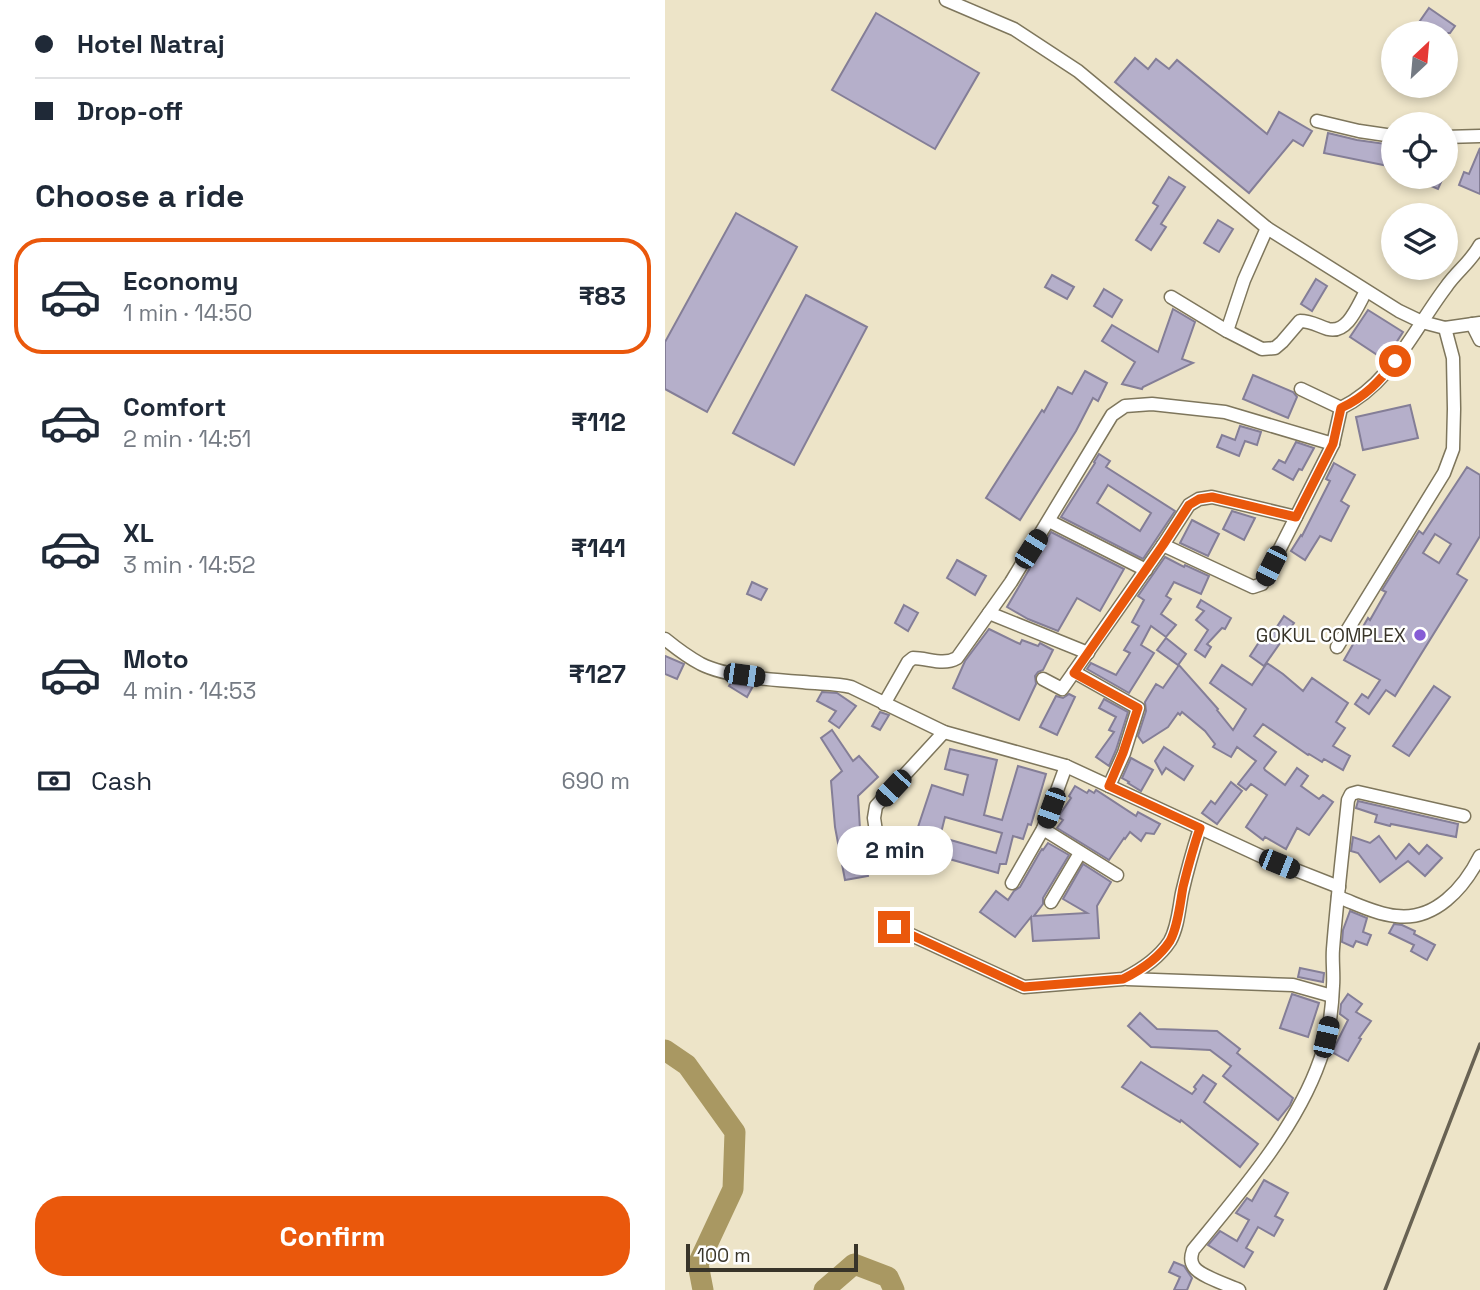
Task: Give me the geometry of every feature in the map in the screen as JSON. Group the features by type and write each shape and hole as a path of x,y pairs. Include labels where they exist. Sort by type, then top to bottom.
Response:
{"street":[{"path":"946,0 1014,29 1078,71 1267,228 1366,291 1422,322 1444,328 1476,323 1480,341"},
{"path":"1317,121 1381,134"},
{"path":"1458,137 1480,136"},
{"path":"1227,331 1244,280 1267,228"},
{"path":"1341,408 1354,402 1381,380 1447,285 1472,259 1480,245"},
{"path":"1171,297 1262,349 1275,348 1300,321 1337,329 1347,323 1366,291"},
{"path":"1337,647 1444,473 1453,449 1453,358 1444,328"},
{"path":"1301,389 1341,408"},
{"path":"884,704 908,662 917,658 945,662 957,658 1011,582 1112,415 1125,406 1152,404 1225,412 1333,444"},
{"path":"1163,545 1253,587 1262,584 1333,444 1341,408"},
{"path":"1043,679 1062,689 1189,505 1199,499 1212,497 1296,517"},
{"path":"1049,520 1146,570"},
{"path":"989,613 1088,653"},
{"path":"665,639 703,665 724,672 852,687 944,732 1066,766 1381,913 1416,916 1441,905 1460,888 1480,856"},
{"path":"1074,673 1138,708 1109,786"},
{"path":"880,858 874,818 876,806 944,732"},
{"path":"1012,883 1043,829 1066,766"},
{"path":"1239,1290 1199,1271 1191,1258 1193,1250 1241,1192 1279,1138 1312,1082 1322,1057 1330,1018 1333,953 1348,800 1354,792 1464,816"},
{"path":"1123,979 1150,963 1168,944 1174,933 1188,866 1200,828"},
{"path":"1043,829 1117,875"},
{"path":"1051,902 1080,853"},
{"path":"894,927 1024,987 1123,979 1293,985 1332,996"}],"building":[{"path":"1429,8 1448,21 1420,21"},
{"path":"876,13 979,73 935,149 832,90"},
{"path":"1135,58 1148,69 1156,59 1169,69 1177,60 1267,134 1279,112 1312,131 1303,146 1293,140 1249,193 1115,82"},
{"path":"1328,133 1381,143 1381,165 1324,153"},
{"path":"1480,148 1480,194 1459,185 1464,172 1469,174"},
{"path":"1169,177 1185,187 1161,224 1166,227 1151,250 1136,240 1158,206 1153,203"},
{"path":"736,213 797,247 707,412 665,389 665,342"},
{"path":"1218,220 1233,229 1219,252 1204,243"},
{"path":"1052,275 1074,287 1067,299 1045,287"},
{"path":"1316,279 1327,286 1312,311 1301,304"},
{"path":"1104,289 1122,300 1112,317 1094,306"},
{"path":"806,295 867,327 794,465 733,433"},
{"path":"1173,309 1195,322 1182,359 1193,363 1142,389 1122,384 1135,362 1102,341 1112,325 1158,352"},
{"path":"1368,310 1403,332 1385,360 1350,337"},
{"path":"1085,371 1107,383 1098,401 1093,398 1076,431 1020,520 986,498 1058,387 1072,394"},
{"path":"1253,375 1293,392 1297,397 1288,418 1243,399"},
{"path":"1410,405 1418,438 1363,450 1356,417"},
{"path":"1240,426 1261,432 1257,445 1245,441 1239,456 1217,447 1222,435 1235,440"},
{"path":"1296,442 1314,448 1293,480 1273,469 1279,460 1285,463"},
{"path":"1099,454 1110,461 1106,467 1175,511 1143,559 1061,517","holes":["1108,485 1151,513 1140,531 1097,503"]},
{"path":"1334,463 1355,475 1341,501 1349,506 1331,541 1320,536 1305,560 1291,551 1302,536 1330,481 1326,479"},
{"path":"1467,467 1480,475 1480,536 1457,574 1467,580 1395,696 1386,690 1369,714 1355,704 1362,694 1368,698 1380,680 1344,660 1368,618 1370,620 1386,592 1382,590 1419,531 1423,534","holes":["1435,534 1451,544 1439,563 1423,553"]},
{"path":"1232,511 1255,518 1244,540 1223,529"},
{"path":"1192,520 1219,534 1208,556 1180,543"},
{"path":"1051,532 1124,569 1100,611 1077,598 1058,631 1007,607"},
{"path":"1165,557 1209,576 1201,594 1174,582 1166,596 1171,599 1161,614 1176,625 1166,637 1151,626 1141,645 1154,653 1129,693 1087,669 1091,663 1116,675 1130,653 1124,650 1139,626 1132,622 1144,600 1138,596"},
{"path":"957,560 986,576 975,595 947,578"},
{"path":"752,582 767,589 761,600 747,594"},
{"path":"1201,600 1231,618 1225,629 1222,628 1207,644 1211,647 1205,657 1195,650 1208,630 1196,620 1204,611 1197,607"},
{"path":"904,605 918,613 908,631 895,623"},
{"path":"1284,616 1294,623 1264,666 1250,656 1261,639 1267,642"},
{"path":"989,629 1020,644 1022,640 1038,646 1040,643 1053,650 1043,670 1035,676 1036,684 1019,720 953,688 965,661"},
{"path":"1166,638 1186,654 1178,665 1157,650"},
{"path":"665,656 684,664 677,679 665,674"},
{"path":"1267,663 1303,691 1312,678 1348,703 1336,722 1345,728 1333,746 1350,756 1343,770 1324,759 1322,762 1308,755 1263,724 1254,736 1276,752 1265,770 1285,785 1297,768 1308,776 1301,786 1319,799 1323,795 1333,802 1309,835 1297,828 1286,849 1265,837 1263,840 1246,827 1267,795 1251,784 1246,790 1238,784 1256,761 1237,747 1231,757 1213,747 1215,744 1205,731 1182,712 1180,715 1178,713 1168,727 1143,743 1138,736 1146,711 1145,702 1156,684 1163,688 1179,665 1233,730 1246,709 1210,683 1222,665 1252,685"},
{"path":"731,683 753,686 747,697 729,686"},
{"path":"1434,686 1450,697 1409,756 1393,746"},
{"path":"822,692 837,693 856,706 839,728 829,721 836,711 817,701"},
{"path":"1069,694 1075,697 1057,735 1040,727 1056,696 1063,698"},
{"path":"1104,699 1128,712 1109,766 1096,757 1114,732 1109,730 1116,717 1099,708"},
{"path":"880,712 889,715 880,730 872,726"},
{"path":"832,730 853,761 859,756 878,777 858,796 860,829 868,876 845,880 835,827 831,781 842,771 821,738"},
{"path":"1164,747 1193,766 1184,780 1166,768 1162,774 1155,761"},
{"path":"950,749 997,760 984,815 1002,820 1018,766 1046,774 1031,825 1028,824 1023,839 1013,836 1006,864 1000,864 998,873 911,848 932,785 963,795 968,775 945,769","holes":["945,817 1002,833 996,853 940,837"]},
{"path":"1131,758 1153,770 1141,791 1122,778"},
{"path":"1231,782 1242,791 1217,824 1202,813 1211,801 1215,804"},
{"path":"1075,786 1087,793 1089,790 1094,793 1096,790 1136,816 1138,812 1160,824 1154,834 1146,833 1141,841 1130,832 1109,860 1057,828 1063,820 1058,817 1071,798 1069,796"},
{"path":"1358,801 1458,824 1456,837 1375,822 1377,815 1356,808"},
{"path":"1379,836 1396,859 1409,844 1419,854 1427,845 1442,858 1425,876 1408,861 1380,882 1358,853 1351,851 1353,837 1370,843"},
{"path":"1048,843 1069,855 1034,916 1087,913 1063,899 1083,864 1111,882 1097,906 1099,938 1033,941 1031,917 1015,937 980,912 996,891 1008,900 1020,887"},
{"path":"1350,911 1367,918 1363,932 1371,935 1367,945 1356,941 1353,947 1342,942"},
{"path":"1394,924 1415,931 1414,934 1435,945 1427,960 1411,951 1414,945 1389,933"},
{"path":"1300,968 1324,973 1323,982 1298,977"},
{"path":"1292,994 1319,1003 1308,1037 1280,1028"},
{"path":"1348,994 1362,1004 1356,1012 1371,1021 1348,1061 1332,1052 1348,1020 1340,1014 1341,1004"},
{"path":"1140,1013 1157,1029 1217,1031 1240,1049 1237,1053 1293,1098 1290,1105 1278,1120 1223,1076 1231,1066 1210,1050 1151,1047 1128,1026"},
{"path":"1141,1062 1192,1094 1203,1075 1216,1084 1204,1102 1258,1144 1240,1167 1181,1120 1180,1122 1122,1087"},
{"path":"1264,1180 1288,1193 1275,1216 1283,1220 1274,1236 1258,1227 1246,1248 1253,1252 1244,1267 1208,1245 1220,1231 1237,1241 1249,1220 1236,1213 1247,1198 1252,1201"},
{"path":"1174,1262 1184,1266 1192,1278 1187,1290 1174,1290 1180,1277 1169,1272"}],"waterway":[{"path":"665,1050 687,1065 735,1132 733,1189 698,1264 703,1290"},
{"path":"824,1290 854,1264 888,1277 894,1290"}],"railway":[{"path":"1385,1290 1480,1044"}],"place":[{"name":"GOKUL COMPLEX","path":"1420,635"}],"route":[{"path":"894,927 1024,987 1123,979 1150,963 1168,944 1174,933 1188,866 1200,828 1109,786 1138,708 1074,673 1189,505 1199,499 1212,497 1296,517 1333,444 1341,408 1354,402 1381,380 1395,361"}]}
